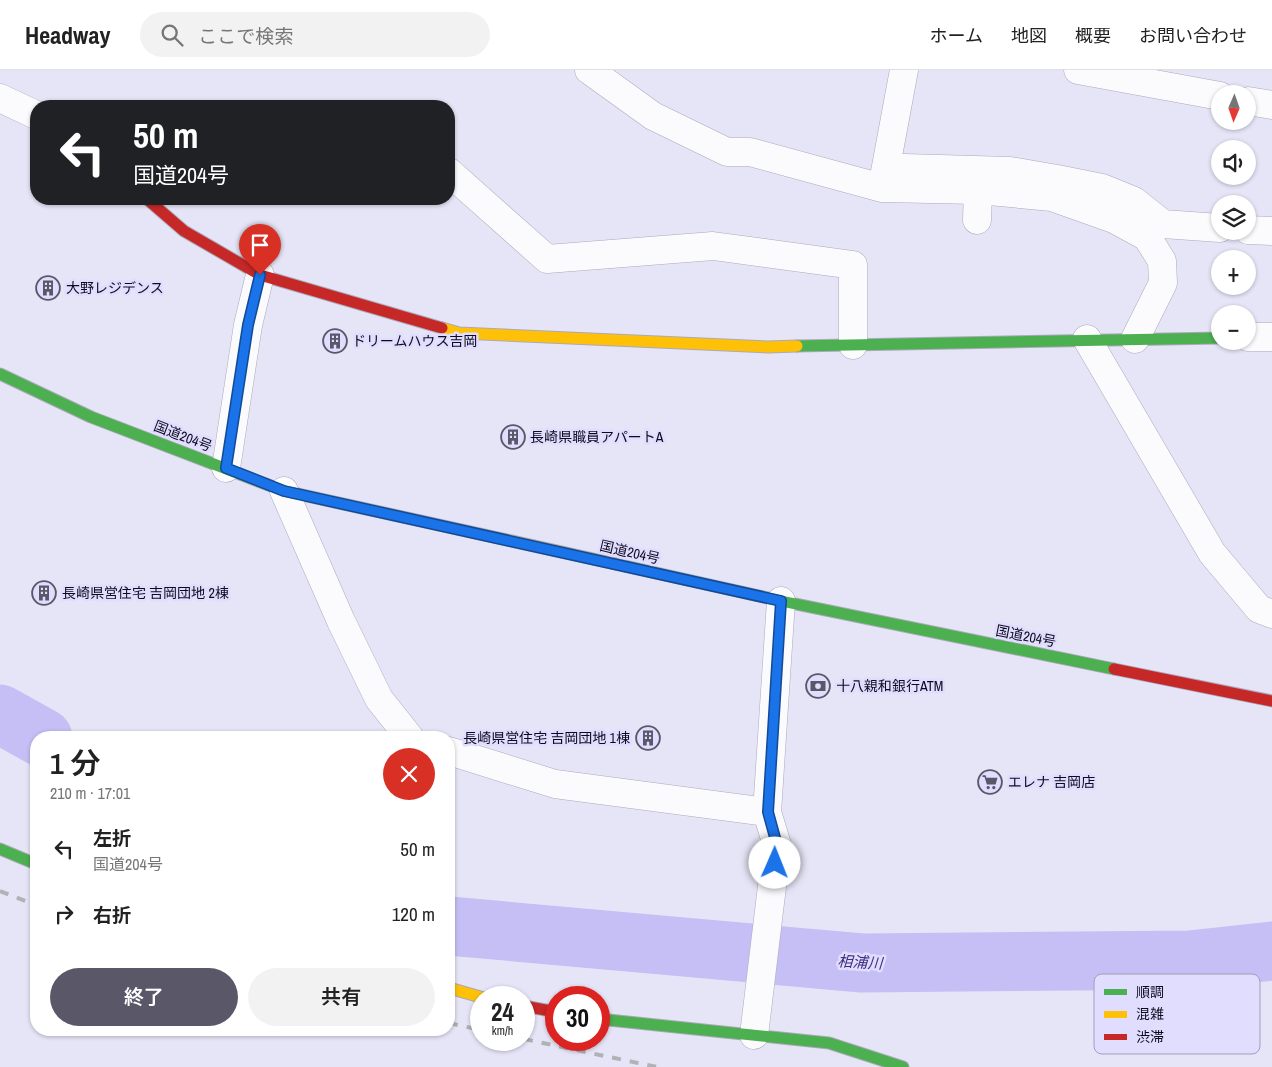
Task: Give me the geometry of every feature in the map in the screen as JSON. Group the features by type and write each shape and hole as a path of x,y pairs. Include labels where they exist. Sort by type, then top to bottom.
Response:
{"main road":[{"path":"154,205 184,231 260,275 459,333 768,347 1087,339 1211,338"},
{"name":"国道204号","path":"0,374 91,417 284,491 781,601 1272,701"},
{"path":"0,849 30,862"},
{"path":"455,990 470,994"},
{"path":"610,1020 828,1044 903,1067"}],"street":[{"path":"589,70 654,116 727,152 750,152 882,188 978,190 1052,197 1114,219 1147,237 1162,261 1163,283 1135,339"},
{"path":"882,188 904,70"},
{"path":"1078,70 1181,79 1211,92"},
{"path":"0,98 30,112"},
{"path":"1256,102 1272,105"},
{"path":"904,168 1010,171 1057,179 1102,188 1134,201 1163,224 1211,227"},
{"path":"455,177 547,258 713,246 853,265 853,346"},
{"path":"977,220 978,190"},
{"path":"1256,230 1272,231"},
{"path":"226,468 248,325 260,275"},
{"path":"1256,337 1272,337"},
{"path":"1087,339 1212,553 1259,608 1272,614"},
{"path":"284,491 341,621 378,699 404,731"},
{"path":"754,1035 777,845 768,812 781,601"},
{"path":"455,753 555,784 768,812"}],"waterway":[{"name":"相浦川","path":"0,714 30,731"},
{"name":"相浦川","path":"455,927 862,963 1189,960 1272,951"}],"railway":[{"path":"0,891 30,903"},
{"path":"455,1024 470,1028"},
{"path":"535,1041 657,1067"}],"traffic: fast":[{"path":"797,346 1211,338"},
{"path":"0,374 91,417 284,491 298,494"},
{"path":"616,564 781,601 1114,669"},
{"path":"0,849 30,862"},
{"path":"610,1020 829,1043 903,1067"}],"traffic: slow":[{"path":"442,328 459,333 768,347 797,346"},
{"path":"298,494 616,564"},
{"path":"455,990 470,994"}],"traffic: jam":[{"path":"154,205 184,231 260,275 442,328"},
{"path":"1114,669 1272,701"},
{"path":"535,1008 545,1010"}],"place":[{"name":"大野レジデンス","path":"48,288"},
{"name":"ドリームハウス吉岡","path":"335,341"},
{"name":"長崎県職員アパートA","path":"513,437"},
{"name":"長崎県営住宅 吉岡団地 2棟","path":"44,593"},
{"name":"十八親和銀行ATM","path":"818,686"},
{"name":"長崎県営住宅 吉岡団地 1棟","path":"648,738"},
{"name":"エレナ 吉岡店","path":"990,782"}],"route":[{"path":"260,275 248,325 226,468 284,491 781,601 768,812 777,845 775,863"}]}
